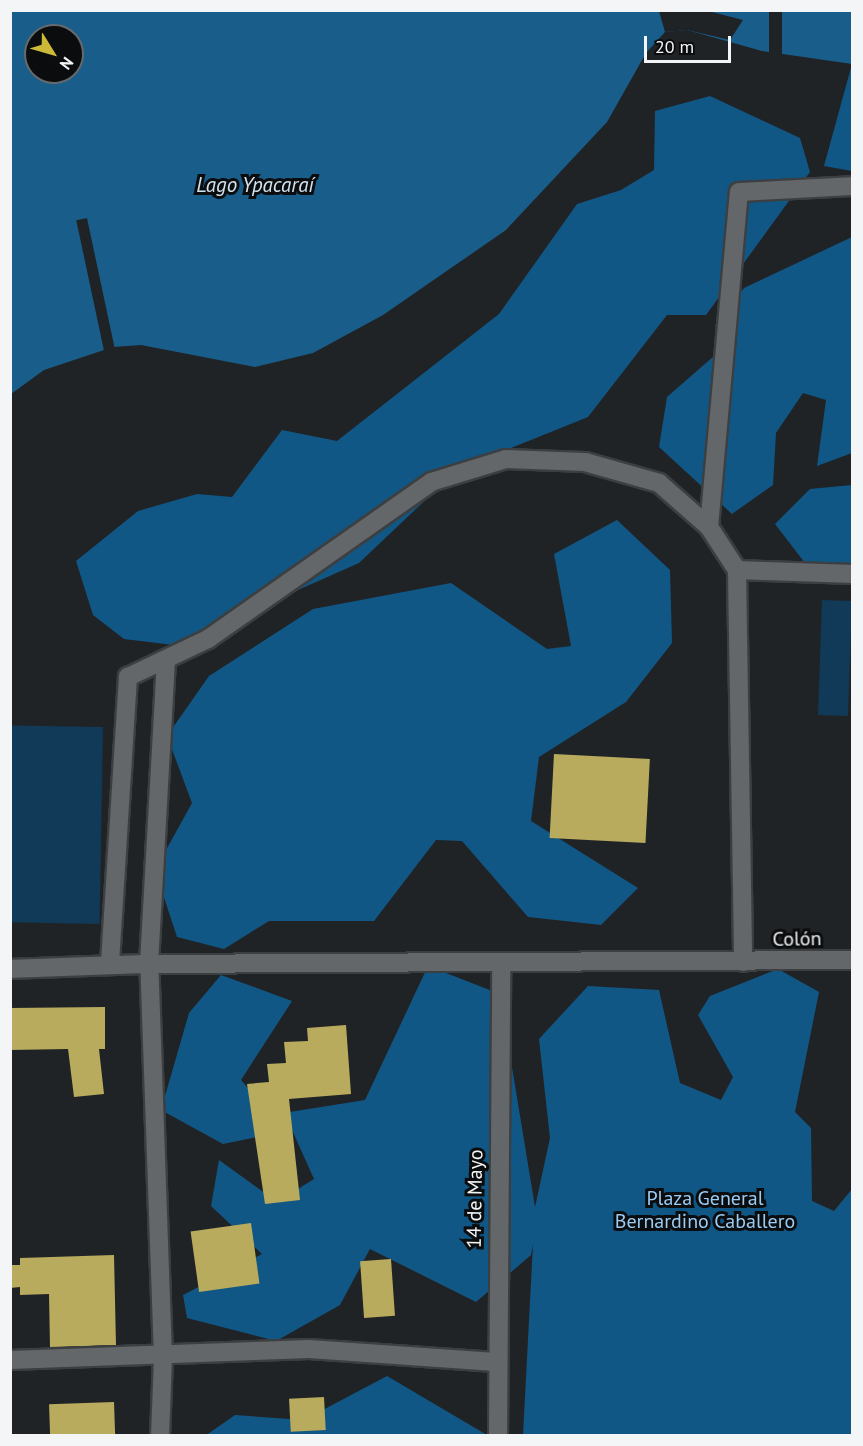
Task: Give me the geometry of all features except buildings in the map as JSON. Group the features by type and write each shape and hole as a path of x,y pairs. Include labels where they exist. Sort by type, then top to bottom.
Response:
{"street":[{"path":"709,527 739,192 852,186"},
{"path":"110,963 128,677 166,661 208,639 431,483 506,459 585,462 659,483 709,527 737,570 742,962"},
{"path":"737,570 852,574"},
{"path":"160,1436 163,1357 149,964 166,661"},
{"name":"Colón","path":"10,969 110,963 852,960"},
{"name":"14 de Mayo","path":"498,1436 496,1362 501,962"},
{"path":"10,1360 163,1357 309,1349 496,1362"}],"shaded area":[{"path":"822,600 852,601 848,716 818,715"},
{"path":"11,725 103,727 100,924 10,922"}],"green space":[{"path":"852,64 852,171 824,166"},
{"path":"710,96 800,138 810,172 706,315 667,315 588,417 457,470 359,563 174,645 124,639 93,615 76,561 138,511 197,494 232,497 282,430 337,441 499,314 577,204 621,190 654,170 655,111"},
{"path":"852,237 852,453 817,466 826,400 803,393 776,433 773,485 732,514 659,447 667,397 722,349 715,325 744,288"},
{"path":"852,485 852,564 815,576 775,524 810,489"},
{"path":"617,520 670,570 672,643 626,702 539,757 531,821 638,888 601,925 528,917 462,841 436,840 374,921 269,921 224,949 177,937 155,870 192,803 167,736 209,676 313,609 451,583 547,649 571,646 554,554"},
{"name":"Plaza General Bernardino Caballero","path":"428,966 500,994 535,1207 550,1138 539,1039 588,986 659,990 680,1083 721,1100 733,1077 698,1015 710,996 778,969 819,992 795,1112 811,1128 812,1201 834,1211 852,1189 852,1435 523,1435 533,1244 531,1255 476,1302 370,1249 340,1305 276,1341 187,1318 183,1295 262,1254 211,1206 219,1160 277,1202 314,1179 292,1130 223,1144 161,1110 189,1013 221,975 292,1001 241,1080 271,1115 365,1100"},
{"path":"387,1376 487,1435 205,1436 235,1415 304,1420"}],"water":[{"name":"Lago Ypacaraí","path":"11,11 852,11 852,64 762,51 687,30 665,32 646,53 607,122 506,230 383,315 313,353 255,367 141,345 113,347 44,370 11,394"}],"pier":[{"path":"659,11 708,11 743,20 730,40 687,30 665,32"},
{"path":"769,11 782,11 782,55 769,55"},
{"path":"87,218 115,350 104,352 76,220"}]}
